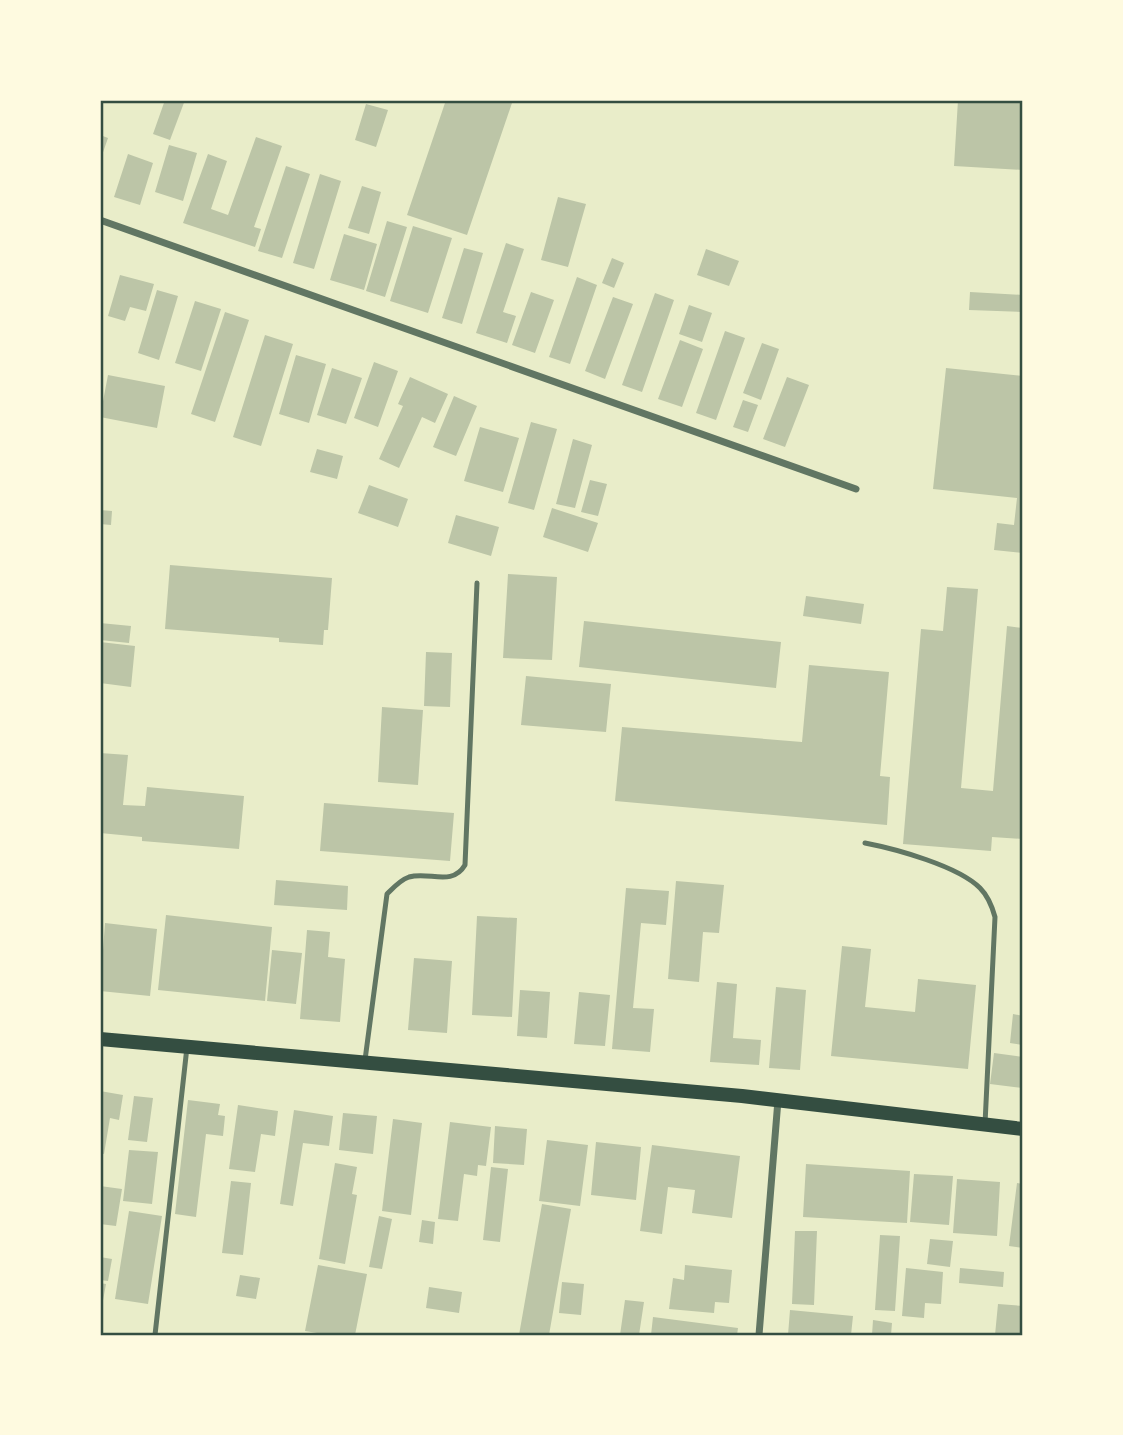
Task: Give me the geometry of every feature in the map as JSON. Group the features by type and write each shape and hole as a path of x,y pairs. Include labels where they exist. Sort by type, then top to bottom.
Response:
{"main road":[{"path":"100,1039 778,1100 1023,1129"}],"street":[{"path":"100,220 856,489"},
{"path":"759,1335 778,1100"}],"lane":[{"path":"364,1063 387,894 409,877 450,877 460,872 465,865 477,583"},
{"path":"865,843 941,866 971,880 982,889 990,901 995,917 985,1124"},
{"path":"155,1335 187,1047"}],"building":[{"path":"165,100 185,100 170,140 153,134"},
{"path":"446,100 513,100 467,235 407,215"},
{"path":"958,100 1023,100 1023,170 954,166"},
{"path":"366,104 388,110 376,147 355,140"},
{"path":"100,135 108,138 100,161"},
{"path":"256,137 282,146 254,227 261,229 255,247 183,223 208,154 227,161 211,209 228,215"},
{"path":"169,145 197,153 183,201 155,192"},
{"path":"128,154 153,163 140,205 114,197"},
{"path":"286,166 310,174 282,258 258,251"},
{"path":"320,174 341,181 314,269 293,263"},
{"path":"362,186 381,192 369,234 348,228"},
{"path":"558,197 586,204 568,267 541,260"},
{"path":"387,221 407,227 385,297 366,291"},
{"path":"413,226 452,238 428,313 390,301"},
{"path":"344,234 377,244 364,290 330,280"},
{"path":"506,243 524,249 503,312 516,316 507,343 476,333"},
{"path":"464,248 483,253 462,324 442,318"},
{"path":"706,249 739,261 729,286 697,275"},
{"path":"612,258 624,263 614,288 602,283"},
{"path":"120,275 154,284 146,311 130,307 125,321 108,316"},
{"path":"577,277 597,285 570,364 549,357"},
{"path":"157,290 178,296 159,360 138,353"},
{"path":"531,292 554,300 535,353 512,345"},
{"path":"970,292 1023,295 1023,312 969,310"},
{"path":"655,293 674,300 642,392 622,385"},
{"path":"613,297 633,304 605,379 585,371"},
{"path":"195,301 221,309 201,371 175,363"},
{"path":"689,305 712,313 702,342 679,334"},
{"path":"225,312 249,320 215,422 191,414"},
{"path":"725,331 745,338 716,420 696,413"},
{"path":"265,335 293,344 261,446 233,437"},
{"path":"680,340 703,349 682,407 658,399"},
{"path":"762,343 779,349 761,400 743,393"},
{"path":"296,355 326,364 309,423 279,414"},
{"path":"374,362 398,371 378,427 354,418"},
{"path":"332,368 362,378 346,424 317,415"},
{"path":"946,368 1023,376 1023,553 994,550 997,523 1014,525 1017,498 933,489"},
{"path":"108,375 165,386 157,428 100,417"},
{"path":"410,377 448,394 435,423 422,417 399,468 379,459 403,406 398,404"},
{"path":"787,377 809,385 785,447 763,439"},
{"path":"454,396 477,406 456,456 433,447"},
{"path":"743,400 758,405 748,432 733,427"},
{"path":"531,422 557,429 534,510 508,503"},
{"path":"480,427 519,438 503,492 464,481"},
{"path":"573,439 592,445 575,508 556,504"},
{"path":"317,449 343,456 337,479 310,472"},
{"path":"590,480 607,484 598,516 581,512"},
{"path":"369,485 408,499 398,527 358,513"},
{"path":"552,508 598,523 588,552 543,537"},
{"path":"100,510 112,511 111,525 100,524"},
{"path":"456,515 499,527 491,556 448,543"},
{"path":"170,565 332,578 328,630 324,630 323,645 279,642 279,638 165,629"},
{"path":"508,574 557,577 552,660 503,658"},
{"path":"947,587 978,589 961,788 993,791 1007,626 1023,628 1023,839 992,837 991,851 903,844 921,629 943,631"},
{"path":"806,596 864,604 861,624 803,616"},
{"path":"584,621 781,642 776,688 579,667"},
{"path":"100,623 131,626 129,643 100,640"},
{"path":"100,642 135,646 131,687 100,683"},
{"path":"426,652 452,653 450,707 424,706"},
{"path":"809,665 889,672 880,776 890,777 887,825 615,801 622,727 802,742"},
{"path":"526,676 611,684 606,732 521,725"},
{"path":"382,707 423,710 418,785 378,782"},
{"path":"100,753 128,755 123,805 145,806 147,787 244,796 239,849 142,841 142,837 100,833"},
{"path":"324,803 454,813 450,861 320,851"},
{"path":"276,880 348,886 347,910 274,905"},
{"path":"676,881 724,885 719,933 703,932 699,982 668,979"},
{"path":"626,888 669,891 666,925 641,923 633,1008 654,1009 650,1052 612,1049"},
{"path":"166,915 272,927 265,1001 158,990"},
{"path":"477,916 517,918 512,1017 472,1015"},
{"path":"105,923 157,929 150,996 100,991"},
{"path":"307,930 330,932 328,957 345,959 340,1022 300,1019"},
{"path":"842,946 871,949 865,1007 915,1012 918,979 976,985 968,1069 831,1056"},
{"path":"272,950 302,953 296,1004 267,1001"},
{"path":"414,958 452,961 447,1033 408,1030"},
{"path":"717,982 737,984 733,1038 761,1040 759,1065 710,1062"},
{"path":"776,987 806,990 800,1070 769,1068"},
{"path":"520,990 550,992 547,1038 517,1036"},
{"path":"579,992 610,995 605,1046 574,1044"},
{"path":"1013,1014 1023,1016 1023,1045 1010,1043"},
{"path":"994,1053 1023,1057 1023,1088 990,1084"},
{"path":"100,1091 123,1095 119,1120 110,1118 104,1154 100,1153"},
{"path":"134,1096 153,1098 147,1142 128,1140"},
{"path":"188,1100 220,1104 218,1115 225,1116 223,1136 206,1134 196,1217 175,1214"},
{"path":"238,1105 278,1111 275,1136 261,1134 255,1172 229,1169"},
{"path":"294,1110 333,1116 329,1146 303,1143 293,1206 280,1204"},
{"path":"343,1113 377,1116 373,1154 339,1150"},
{"path":"393,1119 422,1123 411,1215 382,1211"},
{"path":"450,1122 491,1127 486,1166 478,1165 477,1176 464,1174 458,1221 438,1219"},
{"path":"495,1126 527,1129 524,1165 493,1163"},
{"path":"547,1140 588,1145 580,1206 539,1201"},
{"path":"596,1142 641,1147 636,1200 591,1195"},
{"path":"652,1145 740,1156 732,1218 692,1213 695,1190 668,1187 662,1234 640,1231"},
{"path":"129,1150 158,1152 152,1204 123,1201"},
{"path":"335,1163 357,1167 352,1194 357,1195 345,1264 319,1259"},
{"path":"806,1164 910,1171 907,1223 803,1217"},
{"path":"491,1167 508,1169 500,1242 483,1240"},
{"path":"914,1174 953,1176 949,1225 910,1222"},
{"path":"957,1179 1000,1182 997,1236 953,1233"},
{"path":"231,1181 251,1183 243,1255 222,1253"},
{"path":"1017,1183 1023,1184 1023,1248 1009,1246"},
{"path":"100,1186 122,1189 116,1226 100,1224"},
{"path":"542,1204 571,1209 549,1335 519,1335"},
{"path":"129,1211 162,1216 148,1304 115,1299"},
{"path":"379,1216 392,1219 382,1269 369,1267"},
{"path":"422,1220 435,1222 433,1244 419,1242"},
{"path":"795,1231 817,1231 814,1305 792,1304"},
{"path":"880,1235 900,1236 895,1311 875,1310"},
{"path":"930,1239 953,1241 950,1267 927,1264"},
{"path":"100,1257 112,1259 108,1281 100,1280"},
{"path":"318,1265 367,1274 355,1335 305,1331"},
{"path":"685,1265 732,1270 729,1303 715,1302 714,1313 669,1309 673,1278 684,1280"},
{"path":"906,1268 943,1272 941,1304 925,1303 924,1318 902,1316"},
{"path":"960,1268 1004,1272 1003,1287 959,1283"},
{"path":"240,1275 260,1278 256,1299 236,1296"},
{"path":"562,1282 584,1284 581,1315 559,1313"},
{"path":"100,1283 106,1284 102,1306 100,1306"},
{"path":"429,1287 462,1292 459,1313 426,1308"},
{"path":"625,1300 644,1302 639,1335 620,1335"},
{"path":"998,1304 1023,1306 1023,1335 995,1335"},
{"path":"790,1310 853,1316 851,1335 788,1335"},
{"path":"653,1317 738,1328 737,1335 651,1335"},
{"path":"873,1320 892,1323 891,1335 872,1335"}]}
